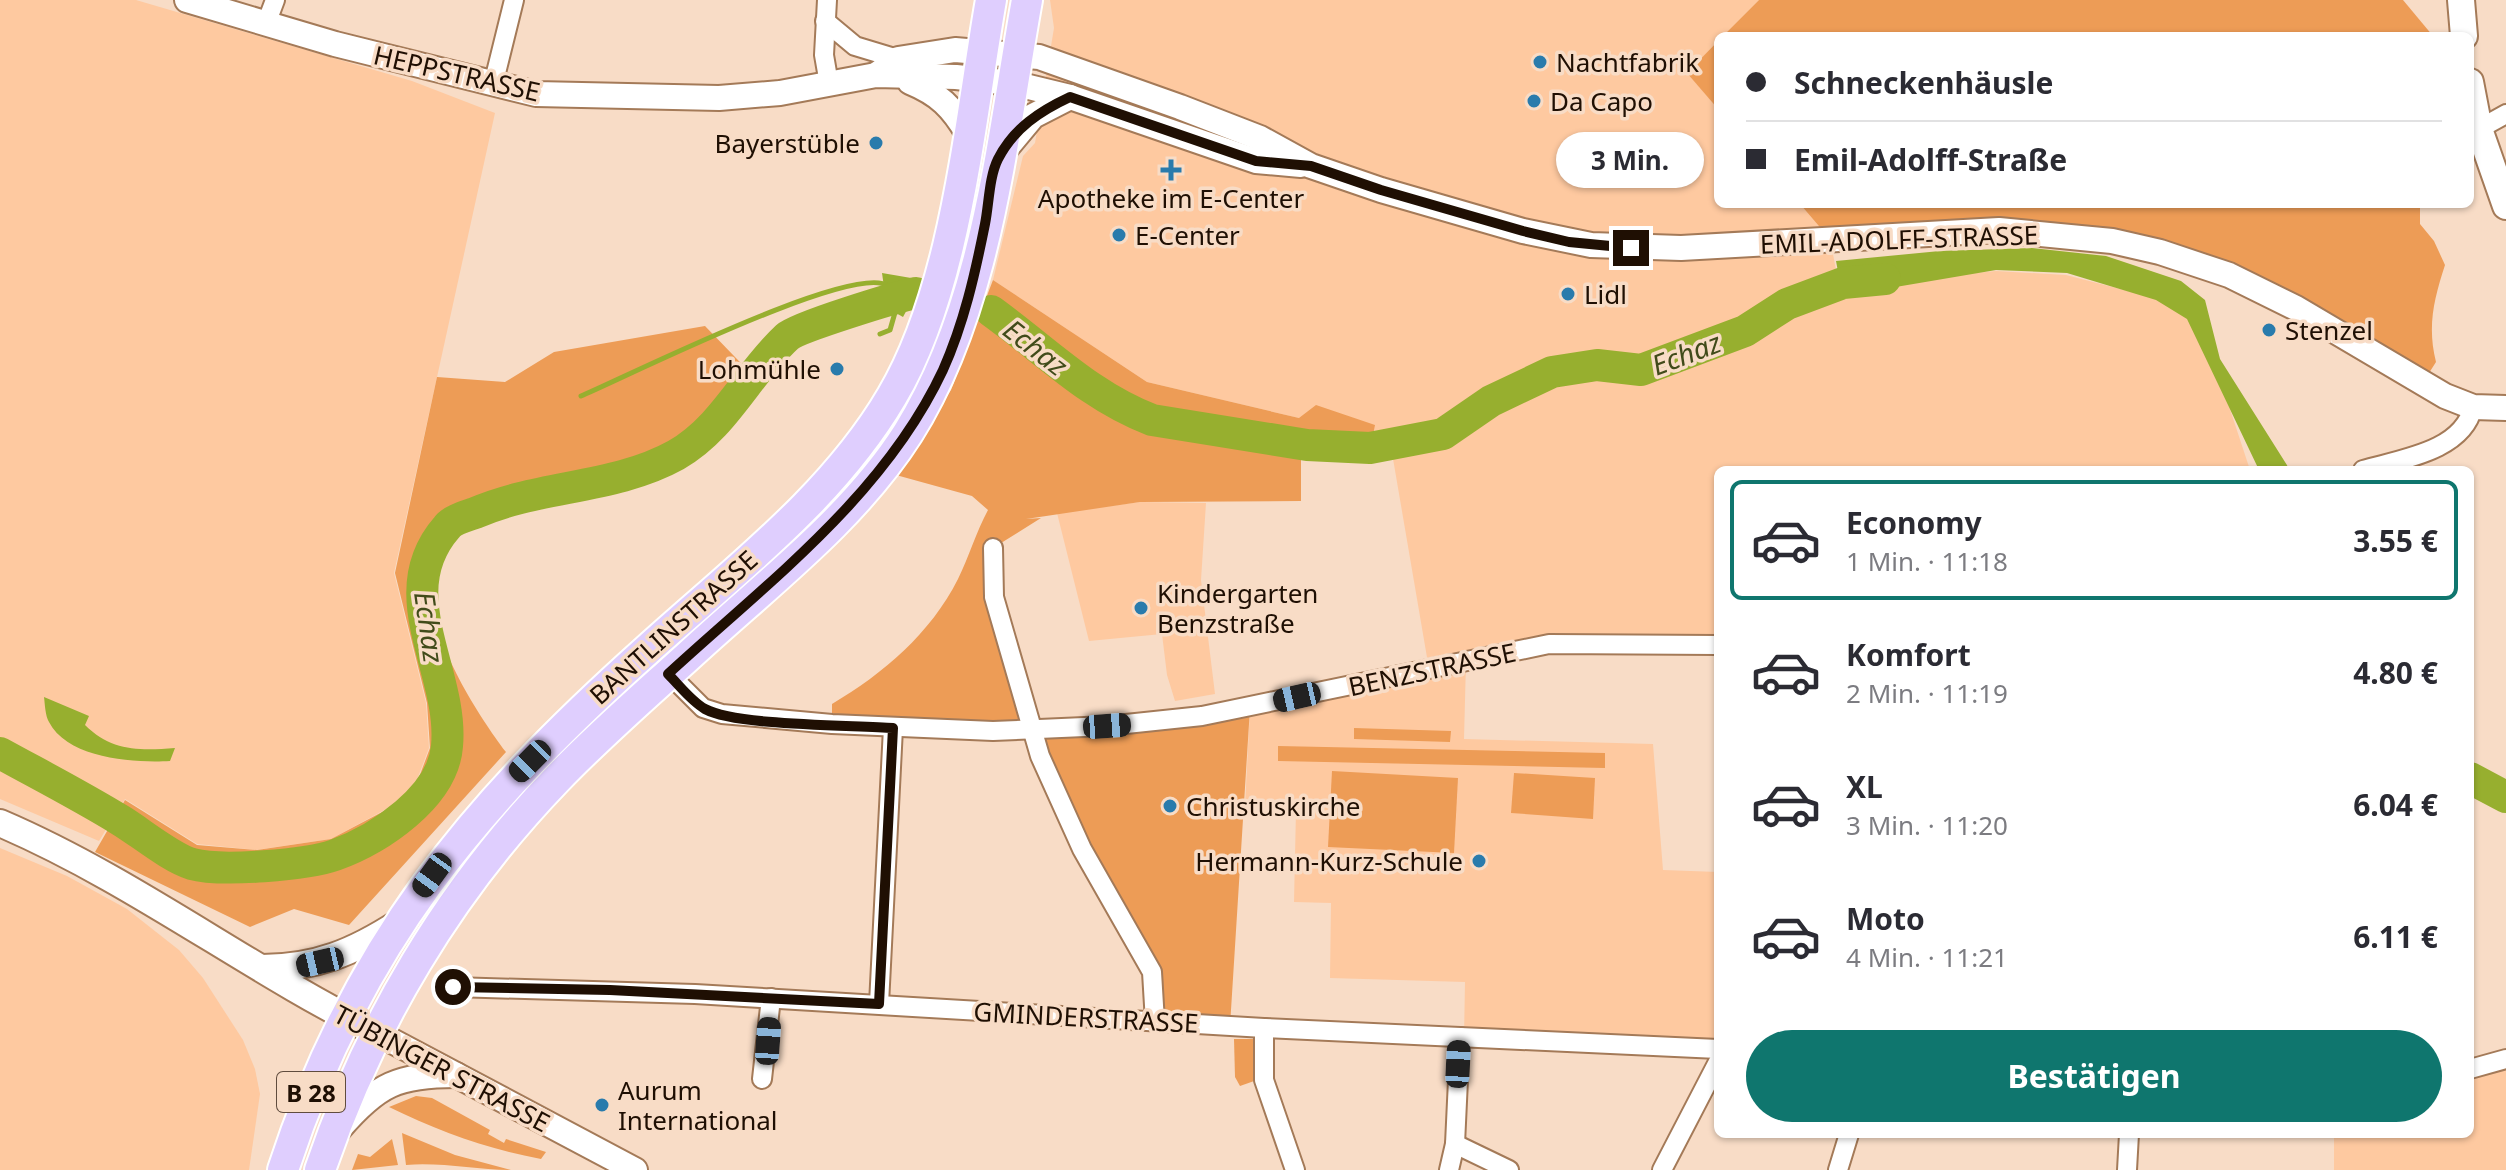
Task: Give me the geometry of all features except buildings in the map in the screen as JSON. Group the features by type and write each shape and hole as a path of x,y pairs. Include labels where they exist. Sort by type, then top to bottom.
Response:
{"main road":[{"name":"B 28","path":"980,65 991,0"},
{"name":"B 28","path":"1015,68 1027,0"},
{"path":"2461,0 2464,32"},
{"name":"BANTLINSTRASSE","path":"283,1170 315,1082 345,1017 399,923 485,809 552,738 812,498 856,450 892,397 914,355 931,308 980,65"},
{"name":"BANTLINSTRASSE","path":"320,1170 330,1139 377,1033 443,920 509,833 556,780 808,546 896,451 943,369 975,271 1015,68"},
{"path":"2474,103 2479,129 2506,206"},
{"path":"808,546 852,528"},
{"name":"TÜBINGER STRASSE","path":"0,823 125,884 262,968 377,1033"},
{"path":"262,968 302,967 337,958 399,923"}],"street":[{"name":"HEPPSTRASSE","path":"187,0 493,85 554,96 675,99 765,95 899,68"},
{"path":"266,24 275,0"},
{"path":"493,85 514,0"},
{"path":"827,0 824,55 829,84"},
{"path":"825,21 855,46 899,68 936,93 947,102 968,134"},
{"path":"899,68 980,65 1015,68"},
{"path":"997,160 1033,116 1070,97 1066,88 1073,67"},
{"name":"EMIL-ADOLFF-STRASSE","path":"1015,68 1073,67 1260,138 1311,166 1455,213 1591,245 1681,248 1999,230 2056,233 2112,241 2173,256 2251,285 2407,375 2473,407 2506,408"},
{"name":"EMIL-ADOLFF-STRASSE","path":"1015,68 1070,97 1256,161 1311,166"},
{"path":"2479,129 2506,114"},
{"path":"2375,466 2450,440 2467,426 2473,407"},
{"path":"993,548 994,597 1032,730 1051,782 1082,849 1152,972 1155,1022"},
{"name":"BENZSTRASSE","path":"646,650 693,700 712,712 758,719 893,728 1032,730 1127,725 1250,708 1549,644 1714,645"},
{"path":"879,1004 893,728"},
{"name":"GMINDERSTRASSE","path":"453,987 610,990 1264,1028 1714,1049"},
{"path":"762,1079 771,998"},
{"path":"1264,1028 1264,1080 1295,1170"},
{"name":"TÜBINGER STRASSE","path":"377,1033 635,1170"},
{"path":"1449,1170 1455,1144 1460,1037"},
{"path":"2474,1068 2506,1059"},
{"path":"1662,1170 1714,1070"},
{"path":"330,1139 368,1097 386,1085 416,1077 459,1075"},
{"path":"1838,1170 1848,1138"},
{"path":"2127,1170 2129,1138"},
{"path":"1455,1144 1509,1170"}],"shaded area":[{"path":"0,0 136,0 412,81 495,113 394,573 426,703 429,748 417,780 401,801 331,839 256,850 197,844 125,799 99,841 0,799"},
{"path":"1050,0 1759,0 1727,32 1714,32 1714,45 1688,73 1714,104 1714,208 1803,208 1830,239 1839,285 1786,303 1744,328 1641,367 1597,362 1552,369 1489,399 1441,430 1371,444 1374,425 1299,418 1147,382 993,280 1023,156 1035,143 1054,28"},
{"path":"1759,0 2403,0 2430,32 1727,32"},
{"path":"1714,45 1714,104 1687,73"},
{"path":"1803,208 2420,208 2420,224 2434,241 2445,265 2433,313 2432,336 2436,362 2429,373 2317,321 2112,241 1830,239"},
{"path":"2032,248 2106,256 2181,281 2205,300 2220,359 2287,466 2257,466 2187,319 2156,300 2067,273 1996,270 1878,290 1872,281 1841,287 1836,261 1940,251"},
{"path":"1996,271 2066,275 2167,301 2189,318 2225,394 2249,466 1714,466 1714,645 1614,642 1466,662 1464,739 1653,744 1663,870 1714,872 1714,1049 1464,1038 1465,982 1330,978 1331,903 1294,902 1296,810 1245,806 1250,708 1429,669 1391,447 1443,437 1492,403 1553,375 1597,367 1641,373 1746,332 1788,305 1844,285"},
{"path":"882,273 917,279 916,293 903,317 887,308"},
{"path":"993,280 1147,382 1299,418 1316,405 1375,425 1370,450 1301,450 1301,501 1140,502 1026,519 1041,518 993,548 1032,730 832,724 832,704 887,665 920,635 934,617 958,579 988,510 972,496 896,475 951,390"},
{"path":"705,326 764,387 701,449 673,469 638,485 598,496 490,515 466,529 443,550 433,576 433,607 442,639 472,702 506,752 349,925 294,909 250,927 95,852 125,800 197,845 257,850 331,839 401,802 418,780 430,748 427,703 395,573 437,377 505,382 554,352"},
{"name":"Kindergarten Benzstraße","path":"1140,502 1206,503 1201,580 1215,694 1175,701 1167,675 1162,634 1089,641 1057,513"},
{"path":"44,697 89,716 85,725 115,744 138,749 175,748 170,761 121,759 71,744 49,722"},
{"path":"1250,708 1230,1026 1155,1022 1155,986 1032,730"},
{"path":"1354,728 1451,731 1450,742 1354,739"},
{"path":"1278,746 1605,753 1605,768 1278,761"},
{"path":"1332,771 1458,778 1454,853 1328,847"},
{"path":"1514,773 1595,778 1593,819 1511,813"},
{"path":"0,848 67,876 127,909 179,950 203,978 243,1040 255,1069 260,1094 249,1170 0,1170"},
{"path":"1234,1039 1258,1039 1257,1080 1240,1086 1235,1077"},
{"path":"2506,1059 2506,1170 2334,1170 2334,1138 2474,1138 2474,1068"},
{"path":"416,1096 432,1098 490,1130 488,1134 504,1143 506,1139 546,1152 541,1159 501,1150 444,1131 389,1107"},
{"path":"402,1133 455,1155 511,1170 406,1165"},
{"path":"392,1139 398,1165 352,1170 358,1154 370,1157"}],"waterway":[{"name":"Echaz","path":"991,311 1088,385 1152,420 1307,445 1370,448 1443,434 1491,401 1552,372 1597,365 1641,370 1745,331 1787,304 1843,283 1885,279"},
{"path":"581,396 788,305 832,290 867,283 888,286"},
{"name":"Echaz","path":"0,753 90,802 165,851 192,864 223,867 285,864 322,859 352,848 406,814 434,782 443,765 447,718 423,606 423,579 430,553 449,525 500,504 628,474 676,455 693,444 722,416 787,337 827,320 916,293"},
{"path":"880,334 890,330 896,309"},
{"name":"Echaz","path":"2474,780 2506,797"}],"place":[{"name":"Nachtfabrik","path":"1540,62"},
{"name":"Da Capo","path":"1534,101"},
{"name":"Bayerstüble","path":"876,143"},
{"name":"Apotheke im E-Center","path":"1171,170"},
{"name":"E-Center","path":"1119,235"},
{"name":"Lidl","path":"1568,294"},
{"name":"Stenzel","path":"2269,330"},
{"name":"Lohmühle","path":"837,369"},
{"name":"Kindergarten Benzstraße","path":"1141,608"},
{"name":"Christuskirche","path":"1170,806"},
{"name":"Hermann-Kurz-Schule","path":"1479,861"},
{"name":"Aurum International","path":"602,1105"}],"route":[{"path":"453,987 610,990 879,1004 893,728 758,719 712,712 693,700 668,674 842,513 906,436 943,369 962,318 978,258 997,160 1025,123 1038,112 1070,97 1256,161 1311,166 1455,213 1569,242 1631,248"}]}
